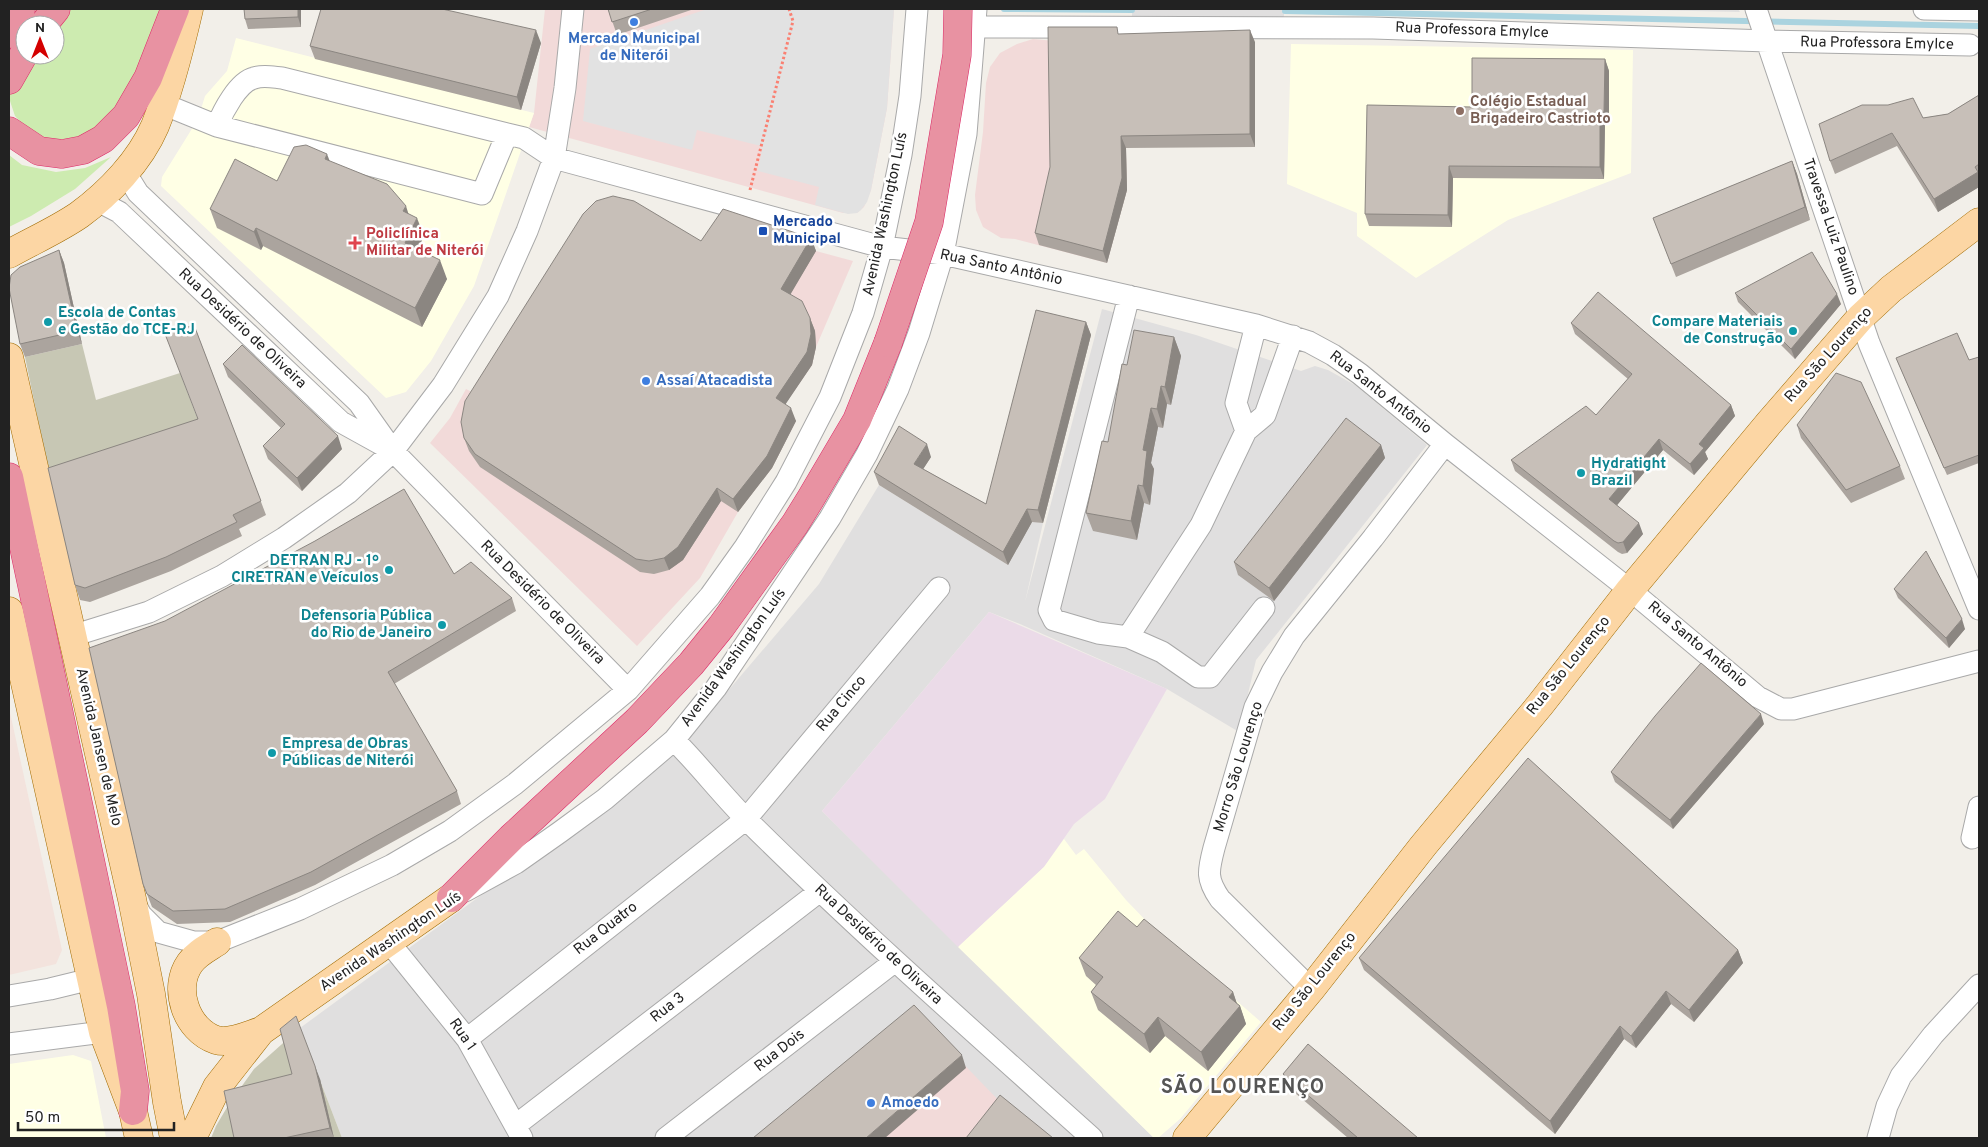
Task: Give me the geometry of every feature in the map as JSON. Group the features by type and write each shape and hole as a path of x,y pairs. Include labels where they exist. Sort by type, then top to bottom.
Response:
{"highway":[{"path":"9,34 21,9"},
{"path":"9,131 21,141 39,151 62,154 83,150 103,139 126,116 148,78 175,9"},
{"path":"451,898 511,838 637,720 691,664 721,627 795,524 811,498 856,420 888,343 929,222 957,55 970,15"},
{"path":"9,80 18,65"},
{"path":"9,477 121,1006 135,1091 133,1111"}],"main road":[{"path":"9,254 78,215 125,172 154,128 163,104 189,9"},
{"name":"Rua São Lourenço","path":"1187,1138 1311,989 1423,846 1540,704 1630,590 1769,423 1861,317 1891,288 1979,222"},
{"name":"Avenida Jansen de Melo","path":"9,357 15,403 72,636 132,899 151,994 174,1138"},
{"path":"9,611 12,640 103,1032 133,1111 139,1138"},
{"name":"Avenida Washington Luís","path":"192,1138 217,1087 261,1031 451,898"},
{"path":"217,942 195,956 182,980 182,998 188,1012 194,1024 204,1033 217,1040 237,1039 261,1031"}],"street":[{"path":"72,636 150,612 222,576 284,538 348,493 393,451 443,384 498,296 527,231 554,158 566,79 573,9"},
{"name":"Avenida Washington Luís","path":"132,899 141,915 158,932 194,942 217,942 300,909 392,865 450,831 515,784 628,690 710,596 745,547 786,482 830,397 863,313 882,247 910,96 917,9"},
{"name":"Travessa Luiz Paulino","path":"1756,9 1869,343 1979,609"},
{"path":"1924,9 1979,10"},
{"name":"Avenida Washington Luís","path":"451,898 509,867 560,832 605,799 674,740 716,688 830,518 867,454 898,389 943,254 966,134 970,15"},
{"name":"Rua Professora Emylce","path":"970,15 1970,46"},
{"name":"Rua Santo Antônio","path":"217,126 230,100 252,78 263,76 282,78 524,138 554,158 882,247 943,254 1256,325 1294,336 1333,355 1360,374 1445,444 1630,590 1758,697 1781,709 1812,706 1979,661"},
{"path":"163,104 217,126 482,194 507,134"},
{"name":"Rua Desidério de Oliveira","path":"125,172 138,193 359,403 393,451 628,690"},
{"name":"Rua Desidério de Oliveira","path":"96,200 119,212 341,422 393,451"},
{"path":"1129,296 1049,610 1054,620 1098,633 1128,637 1162,652 1198,677 1210,677 1264,608"},
{"path":"1246,431 1236,403 1256,325"},
{"path":"1128,637 1201,525 1246,431 1266,415 1294,336"},
{"name":"Morro São Lourenço","path":"1311,989 1220,899 1211,886 1209,869 1212,855 1255,707 1272,672 1294,636 1373,538 1445,444"},
{"name":"Rua Cinco","path":"746,819 939,588"},
{"name":"Rua Desidério de Oliveira","path":"674,740 746,819 894,962 1092,1138"},
{"path":"1972,838 1979,807"},
{"name":"Rua Quatro","path":"467,1039 746,819"},
{"name":"Rua 3","path":"519,1132 820,891"},
{"name":"Rua 1","path":"388,941 467,1039 519,1132"},
{"name":"Rua Dois","path":"666,1138 894,962"},
{"path":"9,996 91,980"},
{"path":"1878,1138 1887,1106 1901,1076 1933,1035 1979,986"},
{"path":"9,1044 103,1032"}],"path":[{"path":"744,210 793,21 789,9"}],"shaded area":[{"path":"545,9 894,9 887,108 871,190 864,207 857,213 843,213 529,127 534,113"},
{"path":"707,9 894,9 887,108 871,190 867,202 861,210 857,213 848,214 815,205 819,187 758,171 761,146 697,130 692,150 583,121 590,49"},
{"path":"1132,9 1284,9 1284,20 1132,18"},
{"path":"1738,9 1740,12 1646,10"},
{"name":"Policlínica Militar de Niterói","path":"236,38 534,113 474,286 431,361 406,392 386,398 161,186 162,177 198,119 205,96 227,71"},
{"path":"1033,39 1123,47 1127,190 1107,263 1015,239 1001,238 983,227 976,210 975,195 983,132 986,83 990,67 1000,53 1017,44"},
{"name":"Colégio Estadual Brigadeiro Castrioto","path":"1291,44 1633,50 1631,173 1508,220 1416,278 1357,236 1357,213 1287,184"},
{"name":"Assaí Atacadista","path":"816,251 853,261 816,347 812,365 781,410 796,421 772,468 738,512 700,578 637,646 430,443 450,418 466,389 480,396 706,254"},
{"path":"1102,309 1196,335 1301,371 1315,366 1328,370 1355,385 1427,445 1256,660 1239,732 1167,689 989,612 822,811 1154,1138 342,1138 300,1028 682,748 704,719 819,584 879,485 1008,565 1032,521 1043,523 1025,602"},
{"path":"82,344 96,400 180,373 203,433 51,483 25,357"},
{"path":"989,612 1167,689 1105,799 1074,824 1044,867 958,947 822,811"},
{"path":"9,708 62,950 56,964 9,975"},
{"path":"1064,839 1076,855 1084,849 1126,900 1155,930 1261,1022 1180,1119 1158,1138 1154,1138 958,947 1044,867"},
{"name":"Amoedo","path":"919,1018 1005,1107 979,1138 774,1138"},
{"path":"300,1028 342,1138 211,1138 229,1104 254,1069"},
{"path":"73,1055 91,1061 106,1138 9,1138 9,1064"}],"green space":[{"path":"36,9 161,9 131,88 113,116 88,135 60,144 34,136 15,116 10,101 9,77 15,58 15,65 65,65 65,15 32,15"},
{"path":"9,155 22,165 56,172 85,168 111,157 75,189 9,227"}],"building":[{"path":"244,9 298,9 298,17 245,19"},
{"path":"321,9 442,9 536,30 517,97 310,46"},
{"path":"608,9 652,9 612,22"},
{"path":"1048,27 1117,27 1118,34 1250,30 1250,134 1121,136 1122,178 1103,251 1035,233 1050,167"},
{"path":"1472,58 1605,59 1604,112 1600,112 1600,167 1449,166 1448,215 1365,214 1367,105 1472,107"},
{"path":"1979,95 1979,164 1975,167 1978,172 1934,199 1892,133 1830,161 1819,124 1862,105 1888,105 1913,98 1923,118 1948,114"},
{"path":"306,145 327,154 325,159 387,184 406,206 403,211 417,218 405,243 440,260 415,308 256,228 254,232 210,209 235,159 277,181 294,147"},
{"path":"1792,161 1805,207 1671,264 1653,218"},
{"name":"Assaí Atacadista","path":"613,196 634,201 701,241 723,209 811,238 781,289 802,301 810,318 811,334 807,352 776,398 791,408 767,456 733,499 717,488 678,547 664,558 649,561 636,559 475,454 464,438 461,422 465,401 583,214 596,201"},
{"name":"Escola de Contas e Gestão do TCE-RJ","path":"59,250 77,331 20,344 9,288 11,275 20,267"},
{"name":"Compare Materiais de Construção","path":"1812,252 1837,294 1791,349 1735,293"},
{"path":"1598,292 1731,405 1699,444 1704,448 1690,464 1659,439 1609,499 1639,523 1623,542 1618,543 1511,460 1586,406 1596,415 1632,374 1571,323"},
{"path":"1036,310 1086,322 1038,510 1027,509 1003,552 874,472 899,426 927,444 914,464 986,504"},
{"path":"194,325 261,501 233,515 237,522 166,557 85,588 75,585 48,468 198,419 165,334"},
{"path":"1134,330 1174,337 1165,387 1161,386 1157,409 1151,408 1143,450 1147,451 1143,486 1138,485 1131,521 1086,513 1102,441 1108,442 1122,364 1127,365"},
{"path":"1957,333 1969,360 1979,357 1979,455 1944,468 1896,358"},
{"path":"242,345 338,436 297,478 263,446 285,424 223,364"},
{"path":"1836,373 1861,382 1900,466 1846,490 1797,425"},
{"path":"1346,418 1381,445 1269,588 1234,562"},
{"name":"Empresa de Obras Públicas de Niterói","path":"404,489 454,574 471,562 512,598 388,672 457,791 311,872 225,909 173,911 147,894 143,884 89,648 165,621 315,541"},
{"path":"1926,551 1962,619 1946,638 1894,589"},
{"path":"1701,663 1761,714 1670,820 1611,772 1655,716"},
{"path":"1528,758 1738,950 1689,1010 1666,991 1631,1036 1620,1026 1550,1121 1359,958"},
{"path":"1118,911 1137,927 1144,919 1233,992 1229,997 1240,1006 1201,1052 1158,1017 1144,1034 1091,992 1103,977 1079,958"},
{"name":"Amoedo","path":"914,1005 962,1055 866,1138 753,1138"},
{"path":"296,1016 315,1066 330,1128 284,1138 234,1138 224,1091 292,1074 280,1029"},
{"path":"1308,1044 1418,1138 1358,1138 1283,1074"},
{"path":"1000,1095 1053,1138 966,1138"}],"waterway":[{"path":"1004,9 1132,10"},
{"path":"1285,11 1979,26"}],"place":[{"name":"Mercado Municipal de Niterói","path":"634,22"},
{"name":"Colégio Estadual Brigadeiro Castrioto","path":"1460,111"},
{"name":"Mercado Municipal","path":"763,231"},
{"name":"Policlínica Militar de Niterói","path":"355,243"},
{"name":"Escola de Contas e Gestão do TCE-RJ","path":"48,322"},
{"name":"Compare Materiais de Construção","path":"1793,331"},
{"name":"Assaí Atacadista","path":"646,381"},
{"name":"Hydratight Brazil","path":"1581,473"},
{"name":"DETRAN RJ - 1º CIRETRAN e Veículos","path":"389,570"},
{"name":"Defensoria Pública do Rio de Janeiro","path":"442,625"},
{"name":"Empresa de Obras Públicas de Niterói","path":"272,753"},
{"name":"Amoedo","path":"871,1103"}],"district":[{"name":"SÃO LOURENÇO","path":"1243,1088"}]}
